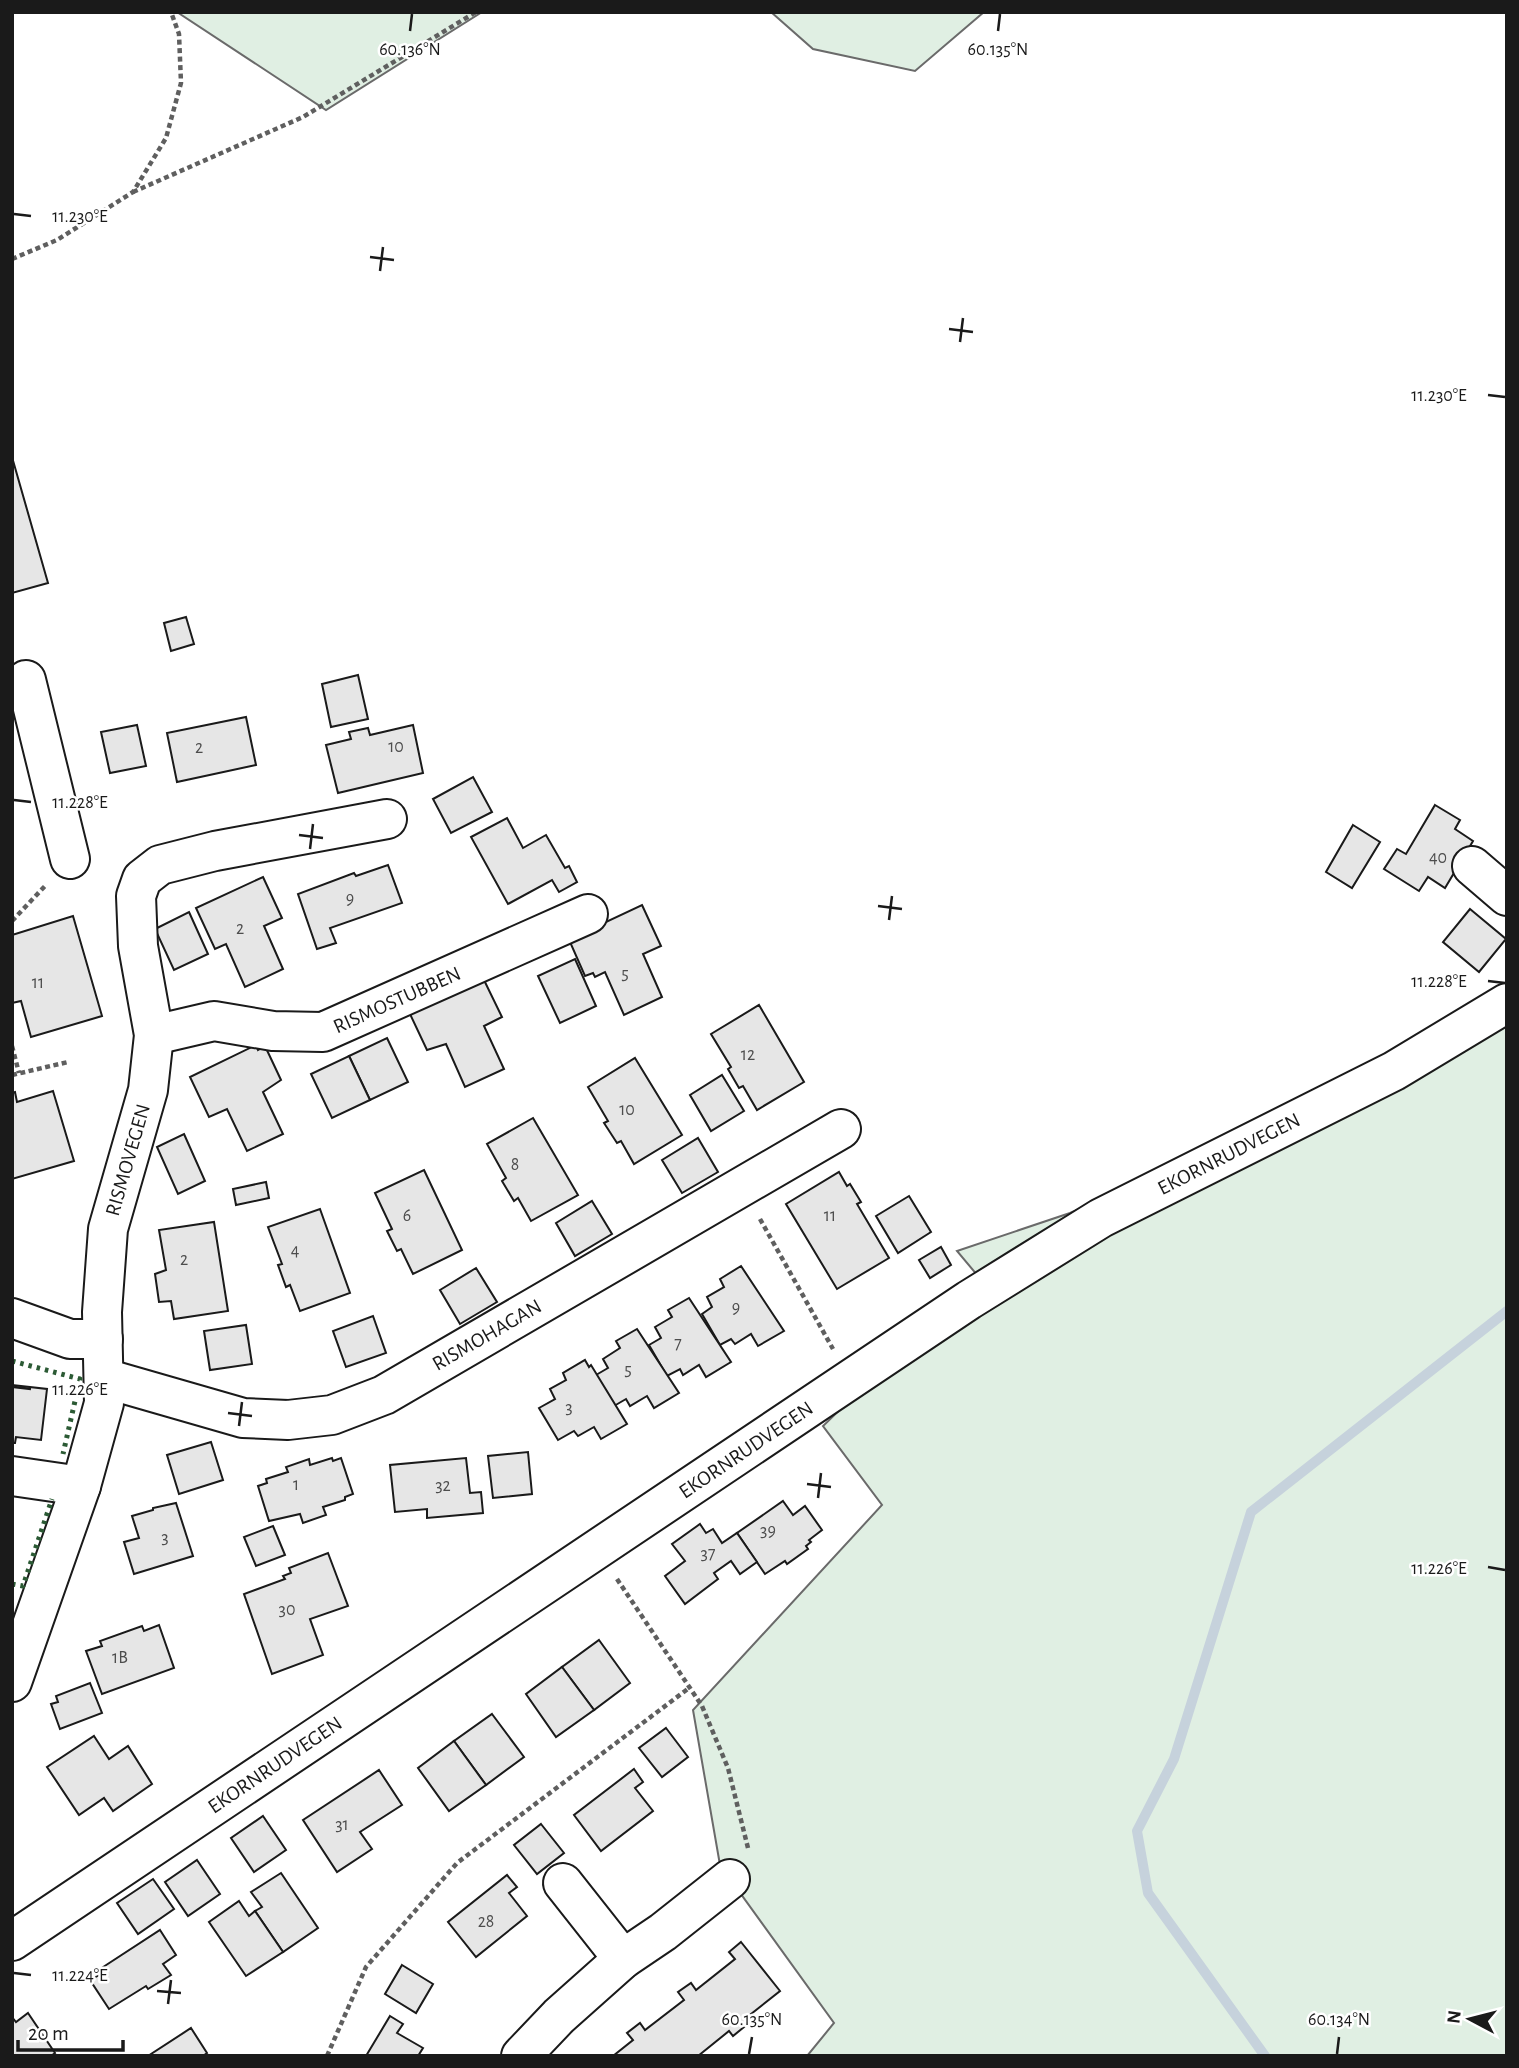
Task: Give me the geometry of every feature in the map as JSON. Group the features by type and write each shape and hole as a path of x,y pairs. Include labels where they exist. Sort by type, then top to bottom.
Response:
{"street":[{"path":"26,680 26,736 70,859"},
{"name":"RISMOVEGEN","path":"12,1682 81,1486 104,1403 102,1312 108,1229 148,1090 154,1035 138,946 136,896 142,879 160,865 204,854 387,819"},
{"path":"1472,866 1507,896"},
{"name":"RISMOSTUBBEN","path":"154,1035 214,1021 273,1031 323,1032 588,914"},
{"name":"EKORNRUDVEGEN","path":"12,1941 970,1300 1101,1218 1394,1071 1507,1003"},
{"name":"RISMOHAGAN","path":"104,1378 243,1418 288,1420 332,1415 384,1395 841,1129"},
{"path":"12,1318 70,1339 103,1339"},
{"path":"12,1476 81,1486"},
{"path":"521,2056 623,1959 663,1932 730,1879"},
{"path":"563,1883 623,1959"}],"path":[{"path":"133,192 166,138 181,83 179,34 171,12"},
{"path":"12,259 57,240 133,192 303,117 476,12"},
{"path":"12,921 70,859"},
{"path":"12,1046 19,1073"},
{"path":"12,1075 68,1062"},
{"path":"742,1187 850,1380"},
{"path":"597,1550 702,1706 727,1768 748,1839 750,1866 730,1879"},
{"path":"327,2056 366,1967 457,1863 689,1688"}],"green space":[{"path":"177,12 482,12 326,110"},
{"path":"771,12 984,12 915,71 813,49"},
{"path":"1507,988 1507,2056 807,2056 834,2023 720,1865 693,1710 882,1505 823,1426 978,1276 957,1251 1070,1213 1258,1131"}],"building":[{"path":"12,457 48,583 12,593"},
{"path":"186,617 194,644 171,651 164,623"},
{"path":"358,675 368,719 331,727 322,684"},
{"path":"246,717 256,765 177,782 167,733"},
{"path":"137,725 146,766 110,773 101,732"},
{"path":"413,725 423,773 338,793 326,745 351,739 349,732 368,728 370,735"},
{"path":"473,777 492,812 451,833 433,799"},
{"path":"1435,805 1460,820 1455,829 1473,841 1445,888 1428,877 1419,891 1384,869 1397,849 1406,854"},
{"path":"507,818 523,848 546,835 565,868 569,866 577,882 559,892 552,880 508,904 471,837"},
{"path":"1353,825 1380,842 1352,888 1326,872"},
{"path":"388,865 402,903 330,928 336,943 317,949 298,894 354,873 356,876"},
{"path":"263,877 282,918 264,926 283,969 245,987 226,944 215,949 196,908"},
{"path":"642,905 661,946 643,954 662,997 624,1015 605,972 595,977 593,973 585,976 570,942 576,936"},
{"path":"1470,909 1506,939 1479,972 1443,942"},
{"path":"189,912 208,954 174,970 155,929"},
{"path":"73,916 102,1016 31,1037 21,1001 12,1003 12,935"},
{"path":"575,959 596,1006 560,1023 538,976"},
{"path":"483,978 502,1017 484,1026 504,1069 465,1087 446,1044 427,1050 410,1014"},
{"path":"759,1005 804,1082 757,1110 743,1086 739,1088 728,1069 731,1067 711,1034"},
{"path":"387,1038 408,1082 370,1100 349,1056"},
{"path":"256,1045 258,1050 265,1046 281,1080 263,1092 283,1134 247,1151 227,1109 209,1117 190,1077"},
{"path":"349,1056 370,1100 332,1118 311,1074"},
{"path":"635,1058 682,1135 634,1164 621,1141 617,1143 604,1123 608,1121 588,1087"},
{"path":"722,1075 744,1111 711,1131 690,1095"},
{"path":"53,1091 74,1161 12,1179 12,1093 15,1092 17,1102"},
{"path":"533,1118 578,1195 531,1221 518,1198 514,1201 502,1181 506,1178 487,1144"},
{"path":"184,1134 205,1181 178,1194 157,1147"},
{"path":"698,1138 718,1172 682,1193 662,1160"},
{"path":"424,1170 462,1250 413,1274 401,1249 397,1251 387,1231 392,1229 375,1193"},
{"path":"839,1172 861,1202 857,1204 889,1258 837,1289 786,1204"},
{"path":"266,1182 269,1198 236,1205 233,1189"},
{"path":"909,1196 931,1232 898,1253 876,1216"},
{"path":"592,1201 612,1234 575,1256 556,1223"},
{"path":"320,1209 350,1293 300,1311 290,1285 286,1287 278,1265 282,1264 268,1227"},
{"path":"214,1222 228,1311 174,1319 171,1301 159,1302 155,1274 166,1270 159,1230"},
{"path":"941,1247 951,1265 930,1278 919,1260"},
{"path":"741,1266 784,1331 758,1346 751,1334 735,1344 731,1339 720,1345 702,1314 712,1307 707,1297 724,1287 720,1279"},
{"path":"476,1268 497,1302 460,1324 440,1290"},
{"path":"689,1298 731,1362 706,1377 699,1365 683,1375 680,1369 667,1376 649,1345 661,1338 655,1327 672,1317 668,1310"},
{"path":"373,1316 386,1353 346,1367 333,1331"},
{"path":"246,1325 252,1364 210,1370 204,1331"},
{"path":"637,1329 679,1393 654,1408 647,1396 630,1406 626,1399 614,1406 596,1375 608,1368 603,1359 620,1348 616,1341"},
{"path":"585,1360 589,1367 591,1365 627,1424 601,1439 594,1427 578,1436 574,1431 558,1440 539,1408 555,1399 550,1389 566,1380 563,1373"},
{"path":"12,1385 47,1389 41,1440 16,1437 15,1443 12,1443"},
{"path":"211,1442 223,1480 179,1494 167,1455"},
{"path":"528,1452 532,1494 493,1498 488,1456"},
{"path":"332,1458 333,1461 341,1458 353,1494 345,1497 345,1500 323,1507 326,1515 303,1523 300,1514 269,1521 258,1486 267,1483 266,1479 288,1472 286,1467 309,1459 310,1465"},
{"path":"466,1458 470,1493 481,1492 483,1513 427,1518 427,1509 395,1512 390,1465"},
{"path":"783,1501 793,1515 805,1506 822,1530 809,1540 811,1542 806,1546 808,1549 787,1564 785,1561 765,1574 737,1533"},
{"path":"176,1503 193,1556 134,1574 124,1542 139,1538 132,1516"},
{"path":"700,1524 706,1533 713,1529 722,1543 737,1533 757,1562 740,1574 731,1561 714,1573 718,1579 685,1604 665,1576 685,1561 672,1544"},
{"path":"273,1526 285,1555 256,1566 244,1537"},
{"path":"328,1553 348,1606 310,1619 323,1655 272,1674 244,1594 285,1579 283,1576 291,1573 289,1568"},
{"path":"159,1625 174,1668 102,1694 86,1651 102,1646 100,1641 142,1626 144,1631"},
{"path":"599,1640 630,1683 594,1710 562,1667"},
{"path":"562,1667 594,1710 556,1737 526,1694"},
{"path":"90,1683 102,1713 60,1729 51,1704 58,1702 56,1696"},
{"path":"492,1714 524,1757 486,1785 454,1741"},
{"path":"666,1728 688,1757 662,1777 639,1748"},
{"path":"94,1736 109,1759 128,1746 152,1784 113,1811 104,1798 79,1815 47,1767"},
{"path":"454,1741 486,1785 449,1811 418,1768"},
{"path":"634,1769 643,1782 635,1788 653,1811 601,1851 574,1815"},
{"path":"379,1770 402,1805 360,1832 372,1849 337,1872 303,1820"},
{"path":"263,1816 286,1850 254,1872 231,1838"},
{"path":"541,1824 564,1853 537,1874 514,1845"},
{"path":"197,1860 220,1894 188,1916 165,1882"},
{"path":"281,1873 318,1928 283,1952 255,1911 262,1907 251,1892"},
{"path":"507,1875 517,1887 509,1893 527,1916 476,1957 448,1922"},
{"path":"153,1879 174,1909 138,1934 117,1903"},
{"path":"239,1901 249,1916 255,1911 283,1952 246,1976 209,1922"},
{"path":"160,1930 176,1955 163,1964 171,1975 148,1989 146,1986 109,2009 90,1980 99,1975 97,1971"},
{"path":"741,1942 780,1991 746,2018 749,2023 733,2036 729,2031 698,2056 613,2056 633,2040 627,2033 640,2023 645,2030 684,2000 678,1992 691,1983 696,1990 735,1959 729,1952"},
{"path":"402,1965 433,1984 416,2013 385,1994"},
{"path":"28,2013 55,2053 51,2056 12,2056 12,2017 16,2022"},
{"path":"390,2016 403,2024 397,2033 423,2048 418,2056 366,2056"},
{"path":"191,2028 207,2053 203,2056 148,2056"}],"waterway":[{"path":"1265,2056 1148,1893 1137,1831 1174,1759 1251,1512 1507,1311"}],"hedge":[{"path":"12,1361 80,1379 63,1454"},
{"path":"12,1584 23,1586 52,1499"}]}
